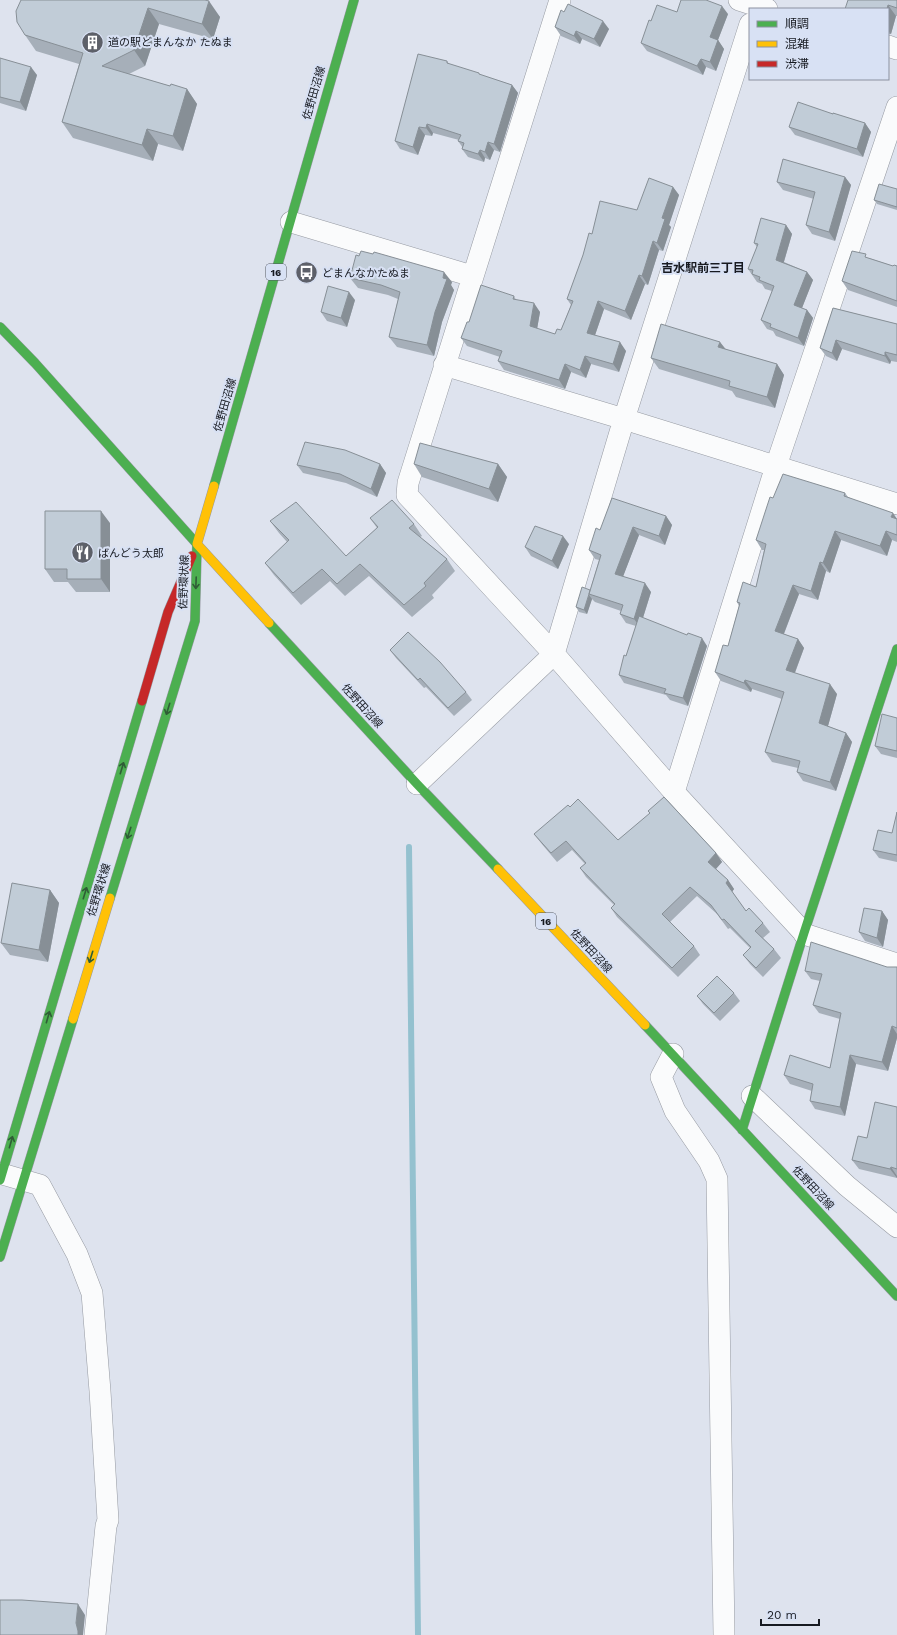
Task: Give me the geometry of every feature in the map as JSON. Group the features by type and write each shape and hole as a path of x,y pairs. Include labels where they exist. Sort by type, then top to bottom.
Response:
{"main road":[{"name":"佐野田沼線","path":"354,0 197,544 417,784 673,1054 897,1296"},
{"path":"0,327 35,363 197,544"},
{"name":"佐野環状線","path":"1,1177 168,612 197,544"},
{"name":"佐野環状線","path":"0,1256 195,621 197,544"},
{"path":"742,1130 897,648"}],"street":[{"path":"560,0 444,365 408,483 407,495 554,654 674,792 804,934 897,964"},
{"path":"417,784 554,654 624,419 749,24"},
{"path":"674,792 776,466 897,107"},
{"path":"291,222 472,276"},
{"path":"444,365 897,504"},
{"path":"673,1054 661,1077 675,1111 709,1161 717,1179 724,1635"},
{"path":"752,1096 847,1186 896,1220"},
{"path":"1,1177 23,1180 40,1185 77,1254 92,1293 108,1520 106,1526 95,1635"}],"building":[{"path":"21,0 209,1 202,24 148,8 134,50 102,66 170,86 171,84 187,89 173,136 147,129 142,145 62,122 83,53 25,35 17,22 16,11"},
{"path":"681,0 706,0 722,6 710,37 718,40 710,62 701,59 697,66 641,43 649,20 651,21 657,5 677,12"},
{"path":"848,0 897,0 897,8 888,5 887,8 845,8"},
{"path":"568,4 603,21 594,39 576,31 574,36 555,27 561,10 564,12"},
{"path":"418,54 447,61 447,63 512,85 494,144 488,142 485,152 480,150 478,154 462,149 464,143 458,141 461,135 427,124 426,128 419,127 413,147 395,141"},
{"path":"0,58 31,67 20,102 0,97"},
{"path":"798,102 865,123 857,149 789,127"},
{"path":"783,159 845,177 829,232 806,225 815,192 777,182"},
{"path":"649,178 673,187 662,218 665,219 657,243 653,241 642,276 639,275 625,311 598,301 587,333 620,342 613,364 585,356 580,370 565,364 559,380 498,361 502,351 461,338 467,322 469,322 481,285 514,296 513,299 534,303 530,326 555,334 557,329 561,330 573,301 567,299 583,255 589,233 592,234 600,201 637,210"},
{"path":"879,184 897,189 897,207 874,200"},
{"path":"761,218 786,225 776,260 807,272 794,305 807,310 798,338 770,327 771,324 761,320 774,286 759,280 760,277 752,274 753,270 748,269 758,244 754,243"},
{"path":"361,251 373,254 374,252 444,272 443,278 447,279 435,312 427,345 389,337 400,292 381,285 350,278 356,255 359,256"},
{"path":"852,251 866,254 865,257 897,266 897,301 842,281"},
{"path":"328,286 349,292 341,318 321,312"},
{"path":"833,308 897,324 897,355 885,352 885,356 836,340 832,353 820,348"},
{"path":"661,324 720,342 718,347 777,364 767,397 729,386 730,381 651,358"},
{"path":"305,442 345,450 380,464 371,489 340,474 297,465"},
{"path":"420,443 498,464 489,489 414,464"},
{"path":"783,474 845,493 844,496 893,513 891,517 897,519 897,535 886,531 880,546 835,531 823,563 820,562 811,591 793,585 775,631 798,639 786,670 830,684 819,723 846,733 830,782 797,772 800,761 765,752 784,692 745,680 744,683 715,672 723,645 728,646 740,603 737,602 743,582 756,587 766,544 756,540 770,497 773,498"},
{"path":"612,498 666,516 659,536 633,527 615,574 645,583 634,619 620,614 623,605 589,594 601,555 589,550 596,528 600,530"},
{"path":"392,500 414,524 409,528 447,559 424,583 426,586 404,605 360,564 337,584 322,569 293,593 265,563 289,540 270,521 296,502 346,556 378,527 370,518"},
{"name":"ばんどう太郎","path":"45,511 101,511 101,579 67,579 67,569 45,569"},
{"path":"535,526 563,536 552,561 525,547"},
{"path":"582,587 590,590 584,610 576,607"},
{"path":"639,616 687,635 688,633 702,638 683,698 664,693 666,689 619,675 624,655 626,656"},
{"path":"408,632 440,662 466,692 448,708 420,678 418,680 390,650"},
{"path":"882,714 897,718 897,751 875,746"},
{"path":"664,797 716,853 708,862 728,880 726,883 746,911 749,908 763,923 755,931 774,949 756,968 743,955 751,947 724,919 722,920 711,905 690,887 662,914 694,946 672,968 611,908 615,904 580,868 586,863 566,841 551,853 534,834 568,805 570,807 578,799 618,840 650,813 648,811"},
{"path":"897,812 897,855 873,850 878,830 892,833"},
{"path":"12,883 50,890 39,950 1,943"},
{"path":"864,908 882,911 877,938 859,932"},
{"path":"811,942 887,967 897,967 897,1028 892,1026 882,1062 850,1055 840,1107 810,1101 813,1084 784,1075 790,1055 830,1068 841,1013 813,1005 822,974 805,971"},
{"path":"717,976 734,993 714,1013 697,996"},
{"path":"875,1102 897,1107 897,1169 891,1167 890,1169 852,1160 858,1136 867,1138"},
{"path":"0,1600 78,1604 76,1623 78,1635 0,1635"}],"waterway":[{"path":"409,847 418,1635"}],"traffic: fast":[{"path":"214,486 354,0"},
{"path":"0,327 35,363 197,544"},
{"path":"110,898 195,621 197,544"},
{"path":"269,623 417,784 498,869"},
{"path":"742,1130 804,933 897,649"},
{"path":"0,1180 142,701"},
{"path":"0,1257 73,1019"},
{"path":"645,1025 897,1296"}],"traffic: slow":[{"path":"214,486 197,544 269,623"},
{"path":"498,869 645,1025"},
{"path":"73,1019 110,898"}],"traffic: jam":[{"path":"142,701 168,612 192,556"}],"place":[{"name":"道の駅どまんなか たぬま","path":"92,42"},
{"name":"どまんなかたぬま","path":"306,273"},
{"name":"ばんどう太郎","path":"82,553"}],"district":[{"name":"吉水駅前三丁目","path":"703,268"}]}
